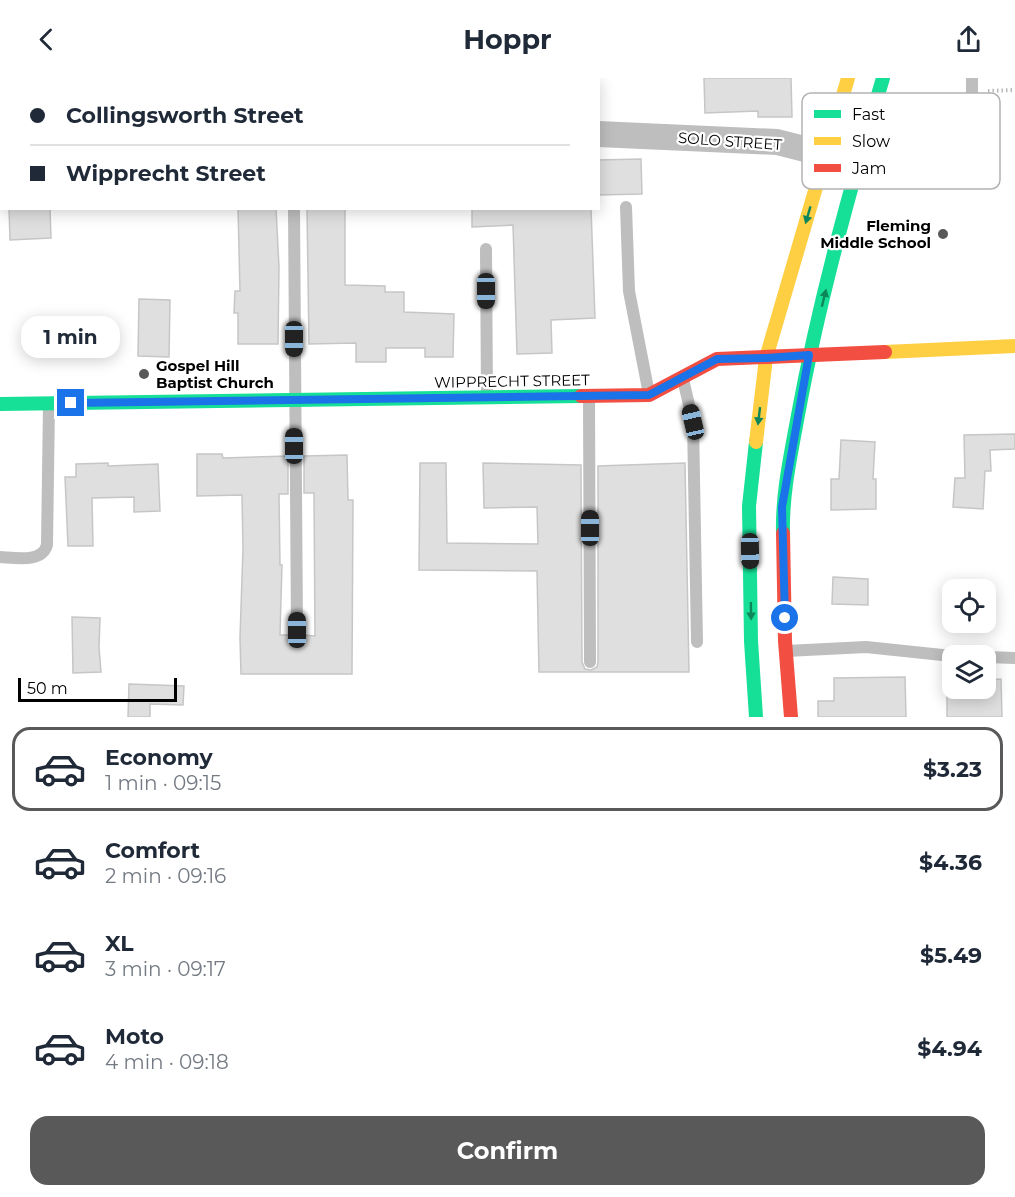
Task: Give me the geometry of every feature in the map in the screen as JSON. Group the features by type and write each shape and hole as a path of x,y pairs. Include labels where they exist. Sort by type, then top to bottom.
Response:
{"main road":[{"path":"844,93 848,78"},
{"path":"879,93 883,78"},
{"path":"791,717 769,652 748,506 766,358 815,189"},
{"path":"756,717 769,652 782,507 809,355 851,189"},
{"name":"WIPPRECHT STREET","path":"0,404 649,395 717,359 1015,346"}],"street":[{"name":"SOLO STREET","path":"600,134 777,142 802,148"}],"lane":[{"path":"626,207 629,291 649,395"},
{"path":"294,210 297,630"},
{"path":"486,249 487,398"},
{"path":"682,378 693,422 697,642"},
{"path":"589,396 590,662"},
{"path":"0,557 30,558 46,550 49,403"},
{"path":"769,652 866,646 942,656"},
{"path":"996,657 1015,658"}],"path":[{"path":"972,84 1015,90"}],"building":[{"path":"704,78 791,78 792,117 758,117 758,111 705,113"},
{"path":"641,159 642,194 600,195 600,160"},
{"path":"9,210 50,210 51,238 10,240"},
{"path":"238,210 276,210 279,267 278,344 238,344 238,313 234,313 235,291 240,291"},
{"path":"307,210 345,210 345,285 385,286 385,292 404,292 404,312 454,314 453,357 425,357 425,348 386,348 386,362 356,362 356,343 309,344"},
{"path":"472,210 591,210 595,318 551,320 552,353 517,354 513,225 472,227"},
{"path":"139,299 170,300 169,357 138,356"},
{"path":"1015,434 1015,449 990,450 991,471 985,471 983,509 953,507 955,478 965,478 964,435"},
{"path":"841,440 875,442 873,479 876,479 876,509 831,510 831,479 839,479"},
{"path":"197,454 222,454 223,458 288,456 288,494 279,494 280,565 282,565 280,635 291,635 296,638 303,635 315,636 314,493 304,493 304,456 347,455 348,500 353,500 352,674 241,674 242,495 197,496"},
{"path":"108,463 108,466 158,464 160,511 134,512 134,497 92,498 93,546 68,546 65,477 76,477 76,464"},
{"path":"420,463 446,463 447,543 538,544 537,507 484,508 483,463 581,465 582,662 585,669 591,670 597,667 598,662 598,466 685,463 689,672 539,672 537,571 419,570"},
{"path":"833,577 868,579 868,605 832,604"},
{"path":"72,617 100,618 101,672 73,673"},
{"path":"905,677 906,717 818,717 818,701 834,701 834,678"},
{"path":"996,679 1001,679 1002,717 947,717 947,699 996,699"},
{"path":"129,684 184,686 183,705 150,704 150,717 128,717"}],"traffic: fast":[{"path":"879,93 883,78"},
{"path":"783,533 784,503 798,415 825,288 851,189"},
{"path":"0,404 581,396"},
{"path":"756,442 749,506 751,641 756,717"}],"traffic: slow":[{"path":"844,93 848,78"},
{"path":"756,442 766,358 815,189"},
{"path":"885,352 1015,346"}],"traffic: jam":[{"path":"581,396 649,395 717,359 885,352"},
{"path":"783,533 785,641 791,717"}],"place":[{"name":"Fleming Middle School","path":"943,234"},
{"name":"Gospel Hill Baptist Church","path":"144,374"}],"route":[{"path":"71,403 649,395 717,359 809,355 782,507 785,618"}]}
